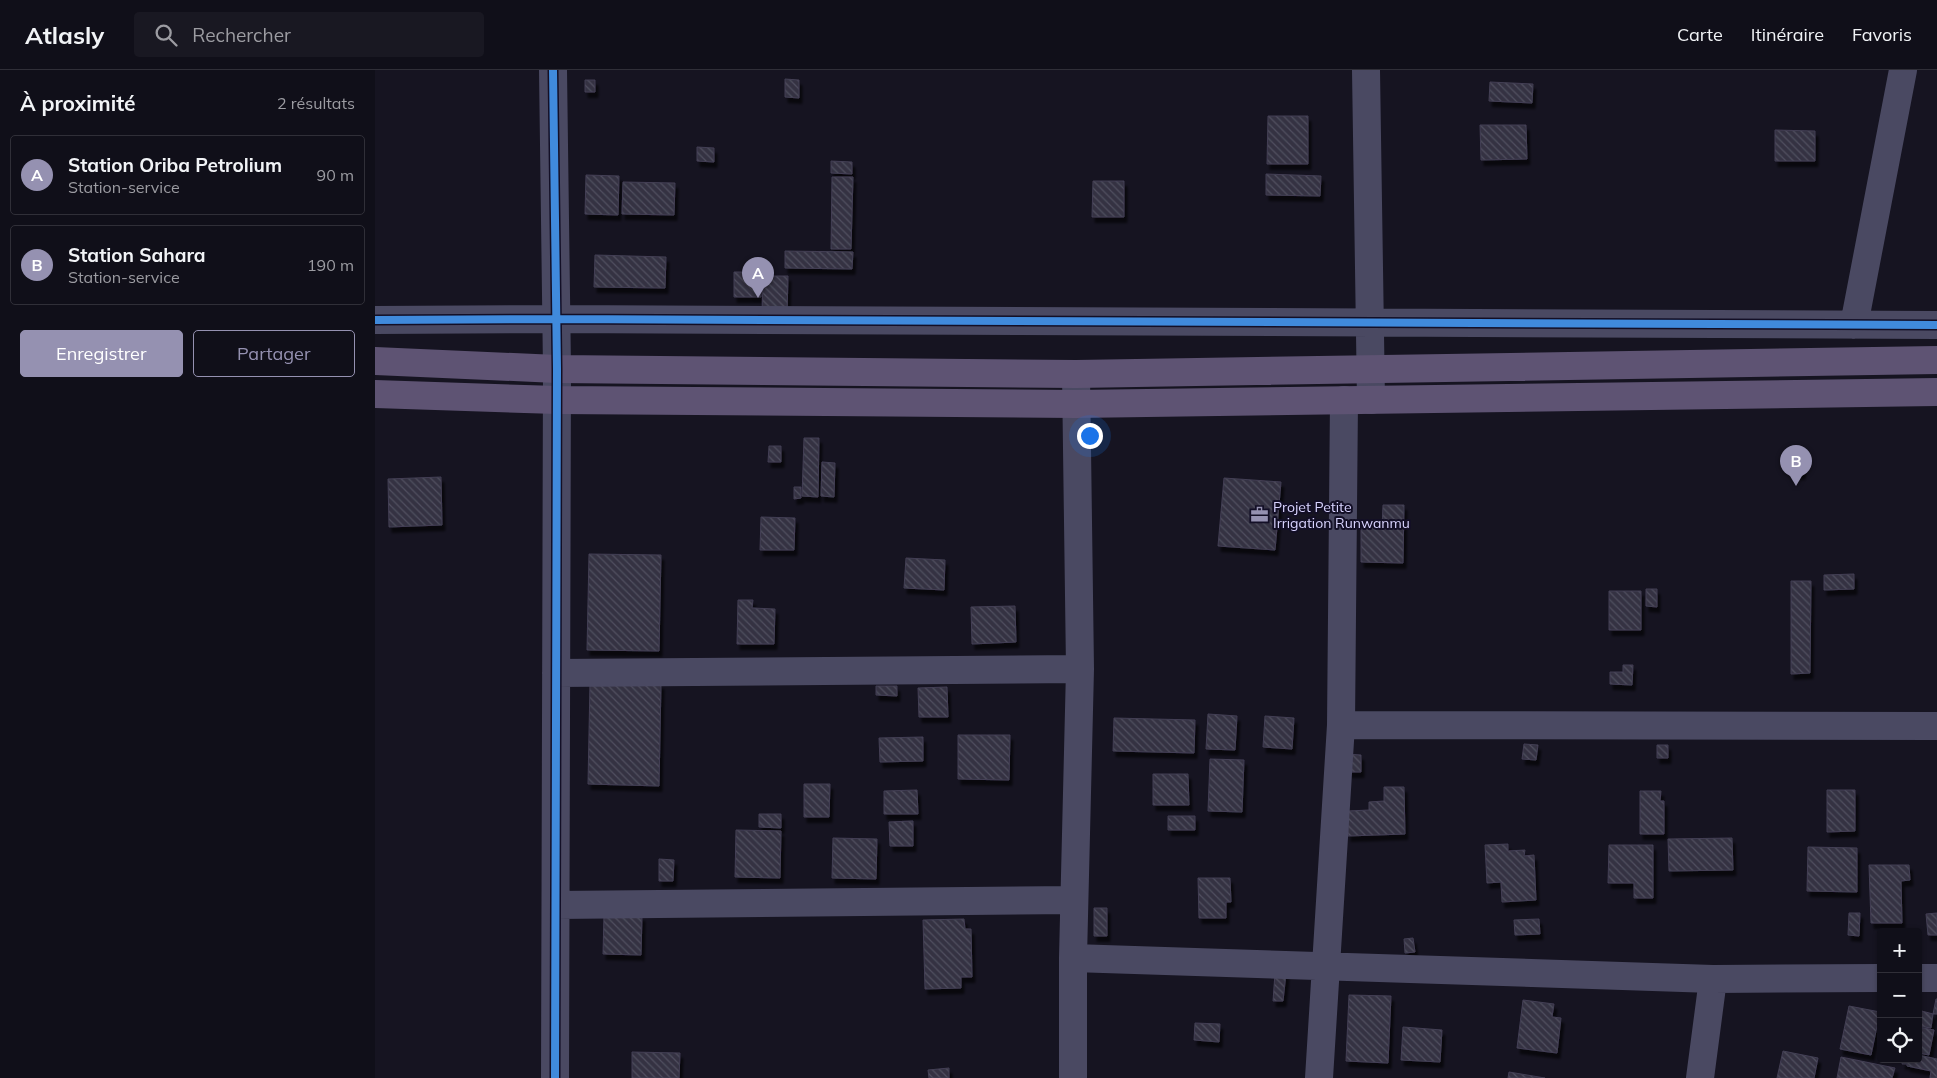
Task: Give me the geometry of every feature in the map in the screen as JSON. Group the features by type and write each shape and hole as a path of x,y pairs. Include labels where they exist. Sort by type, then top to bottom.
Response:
{"main road":[{"path":"375,360 557,369 1076,374 1937,360"},
{"path":"1719,395 1720,363"},
{"path":"375,394 557,400 1076,404 1937,392"}],"street":[{"path":"553,70 557,369 555,1078"},
{"path":"1366,70 1371,400"},
{"path":"1854,324 1903,70"},
{"path":"375,320 556,319 1937,325"},
{"path":"1073,1078 1073,958 1080,669 1076,374"},
{"path":"1319,1078 1341,725 1344,400"},
{"path":"556,673 1080,669"},
{"path":"1341,725 1937,726"},
{"path":"556,905 1074,900"},
{"path":"1073,958 1713,979 1877,978"},
{"path":"1922,978 1937,978"},
{"path":"1700,1078 1713,979"}],"building":[{"path":"785,79 799,80 799,98 785,97"},
{"path":"585,80 595,80 595,92 585,92"},
{"path":"1490,82 1533,84 1532,103 1489,101"},
{"path":"1268,116 1308,116 1308,164 1267,164"},
{"path":"1480,125 1526,125 1527,159 1481,160"},
{"path":"1775,130 1815,131 1815,161 1775,161"},
{"path":"697,147 714,148 714,162 697,161"},
{"path":"831,161 852,162 852,174 831,173"},
{"path":"1266,174 1321,176 1320,196 1266,195"},
{"path":"586,175 619,176 618,215 585,214"},
{"path":"832,177 853,177 851,249 831,249"},
{"path":"1093,181 1124,181 1124,217 1092,217"},
{"path":"623,182 675,183 674,215 622,214"},
{"path":"785,251 853,252 852,269 785,268"},
{"path":"595,255 666,257 665,288 594,287"},
{"path":"734,272 761,272 761,297 734,297"},
{"path":"763,276 788,276 787,315 762,315"},
{"path":"804,438 819,438 818,497 802,496"},
{"path":"769,446 781,446 781,462 768,462"},
{"path":"1791,457 1804,458 1802,474 1789,473"},
{"path":"822,462 835,463 834,497 821,496"},
{"path":"441,477 442,525 389,527 388,479"},
{"path":"1224,478 1281,482 1275,550 1218,546"},
{"path":"794,487 801,487 801,498 794,499"},
{"path":"1383,505 1404,505 1403,563 1361,562 1361,527 1382,528"},
{"path":"761,517 795,518 794,550 760,550"},
{"path":"589,554 661,555 659,651 587,650"},
{"path":"906,558 945,560 944,590 904,588"},
{"path":"1854,574 1854,589 1824,590 1824,575"},
{"path":"1791,581 1811,581 1810,673 1791,674"},
{"path":"1646,589 1657,589 1657,607 1646,606"},
{"path":"1609,591 1641,591 1641,630 1609,630"},
{"path":"738,600 753,600 752,608 775,609 774,644 737,644"},
{"path":"1015,606 1016,642 972,644 971,607"},
{"path":"1623,665 1633,665 1632,685 1610,684 1610,672 1623,672"},
{"path":"590,682 661,684 659,786 588,784"},
{"path":"876,686 897,686 897,696 876,695"},
{"path":"947,687 948,717 919,717 918,688"},
{"path":"1208,714 1237,716 1235,750 1206,749"},
{"path":"1265,716 1294,718 1292,749 1263,747"},
{"path":"1114,718 1195,720 1194,753 1113,751"},
{"path":"958,735 1010,735 1009,780 958,779"},
{"path":"923,737 923,761 880,762 879,738"},
{"path":"1524,744 1538,745 1536,760 1522,759"},
{"path":"1657,745 1668,745 1668,758 1657,758"},
{"path":"1345,754 1361,755 1361,772 1344,772"},
{"path":"1210,759 1244,760 1242,812 1208,811"},
{"path":"1153,774 1188,774 1189,805 1153,805"},
{"path":"804,784 830,784 829,817 804,817"},
{"path":"1384,787 1404,787 1405,834 1348,836 1348,811 1369,810 1369,802 1384,801"},
{"path":"917,790 918,814 884,814 884,791"},
{"path":"1827,790 1855,790 1855,831 1827,832"},
{"path":"1640,791 1661,791 1660,801 1664,801 1664,834 1640,834"},
{"path":"759,814 781,814 781,828 759,827"},
{"path":"1168,816 1195,816 1195,830 1168,830"},
{"path":"913,821 913,846 890,846 889,822"},
{"path":"736,830 781,831 780,878 735,877"},
{"path":"833,838 877,839 876,879 832,878"},
{"path":"1732,838 1733,870 1669,871 1668,839"},
{"path":"1508,844 1508,851 1525,850 1524,856 1534,855 1536,900 1502,902 1501,882 1487,883 1485,845"},
{"path":"1609,845 1653,845 1653,898 1634,898 1634,883 1608,883"},
{"path":"1808,847 1857,848 1857,892 1807,891"},
{"path":"659,859 674,860 673,881 659,881"},
{"path":"1869,865 1909,865 1910,880 1901,881 1902,923 1871,923"},
{"path":"1198,878 1230,878 1231,902 1226,902 1226,918 1199,918"},
{"path":"1094,908 1107,908 1107,936 1094,936"},
{"path":"1849,913 1860,913 1859,936 1848,935"},
{"path":"1937,913 1937,935 1928,935 1926,914"},
{"path":"604,915 642,916 641,955 603,954"},
{"path":"964,919 965,929 971,929 972,977 961,977 961,988 925,989 923,920"},
{"path":"1539,919 1540,934 1515,935 1514,920"},
{"path":"1413,938 1415,952 1405,953 1404,939"},
{"path":"1275,973 1286,973 1283,1001 1273,1001"},
{"path":"1349,995 1391,996 1388,1063 1346,1061"},
{"path":"1936,999 1937,1014 1933,1014"},
{"path":"1523,1000 1554,1004 1552,1017 1561,1018 1557,1053 1517,1048"},
{"path":"1849,1006 1877,1011 1877,1026 1871,1055 1840,1049"},
{"path":"1922,1011 1933,1014 1931,1028 1922,1027"},
{"path":"1195,1023 1220,1024 1219,1042 1194,1040"},
{"path":"1403,1027 1442,1030 1440,1062 1401,1060"},
{"path":"1922,1028 1934,1030 1929,1055 1922,1054"},
{"path":"1783,1051 1818,1058 1814,1078 1777,1078"},
{"path":"632,1052 680,1053 679,1078 632,1078"},
{"path":"1922,1056 1937,1059 1937,1078 1930,1078 1931,1071 1902,1064 1922,1063"},
{"path":"1841,1057 1895,1068 1892,1078 1837,1078"},
{"path":"949,1068 949,1078 929,1078 928,1070"},
{"path":"1509,1072 1545,1078 1508,1078"}],"cycle path":[{"path":"553,70 557,369 555,1078"},
{"path":"375,320 556,319 1937,325"}],"place":[{"name":"Station Oriba Petrolium","path":"758,298"},
{"name":"Station Sahara","path":"1796,486"},
{"name":"Projet Petite Irrigation Runwanmu","path":"1259,515"}]}
